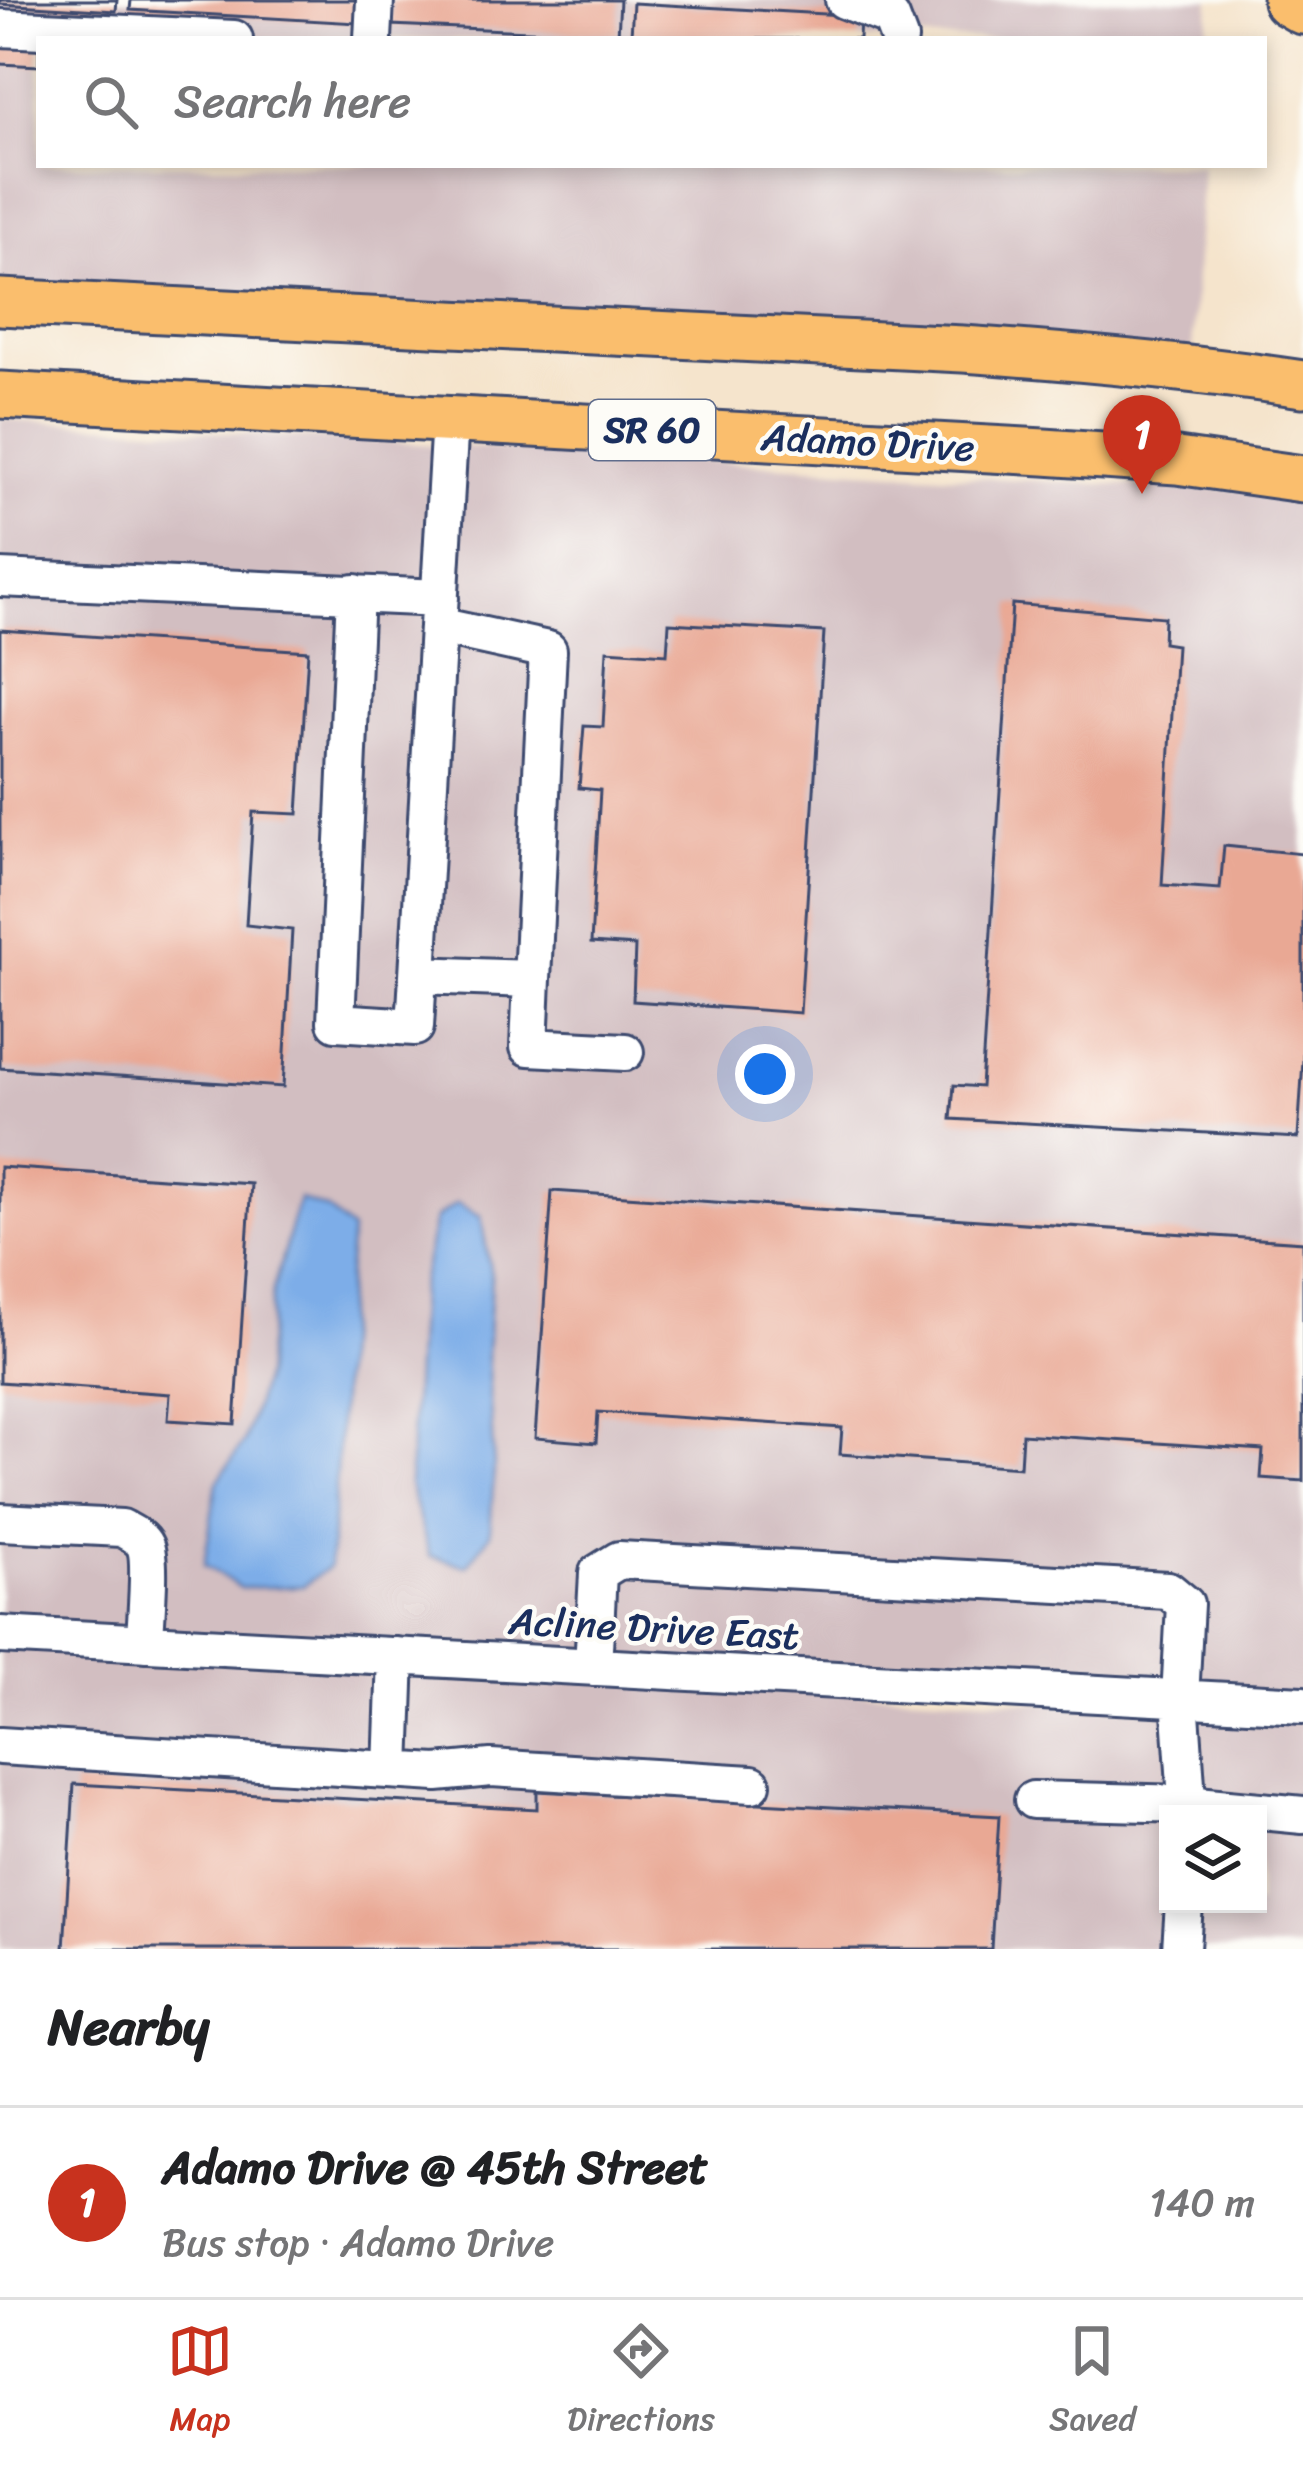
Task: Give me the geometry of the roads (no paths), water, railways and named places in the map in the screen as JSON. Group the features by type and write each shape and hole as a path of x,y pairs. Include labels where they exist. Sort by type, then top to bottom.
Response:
{"highway":[{"path":"1289,0 1303,8"}],"main road":[{"path":"0,302 963,349 1111,360 1303,384"},
{"name":"Adamo Drive","path":"0,395 1044,452 1177,461 1303,479"}],"street":[{"path":"374,36 375,0"},
{"path":"844,0 891,18 898,36"},
{"path":"0,28 170,36"},
{"path":"355,593 336,1022 415,1027 450,418"},
{"path":"0,578 355,593 439,612 548,650 529,1047 626,1052"},
{"path":"418,975 532,979"},
{"path":"0,1522 122,1528 136,1535 145,1544 147,1560 145,1643"},
{"path":"593,1667 598,1574 619,1560 1168,1590 1185,1604 1180,1698 1188,1805"},
{"name":"Acline Drive East","path":"0,1635 1303,1705"},
{"path":"392,1770 396,1656"},
{"path":"0,1746 436,1773 491,1768 752,1784"},
{"path":"1034,1800 1159,1807"},
{"path":"1267,1813 1303,1815"},
{"path":"1181,1949 1183,1913"}],"water":[{"path":"299,1199 327,1209 351,1231 329,1567 303,1586 241,1588 204,1565 217,1482 244,1442 264,1377 273,1290"},
{"path":"457,1203 481,1217 491,1276 487,1355 494,1468 490,1534 467,1566 430,1556 409,1484 419,1293 435,1219"}],"place":[{"name":"Adamo Drive @ 45th Street","path":"1142,494"}]}
